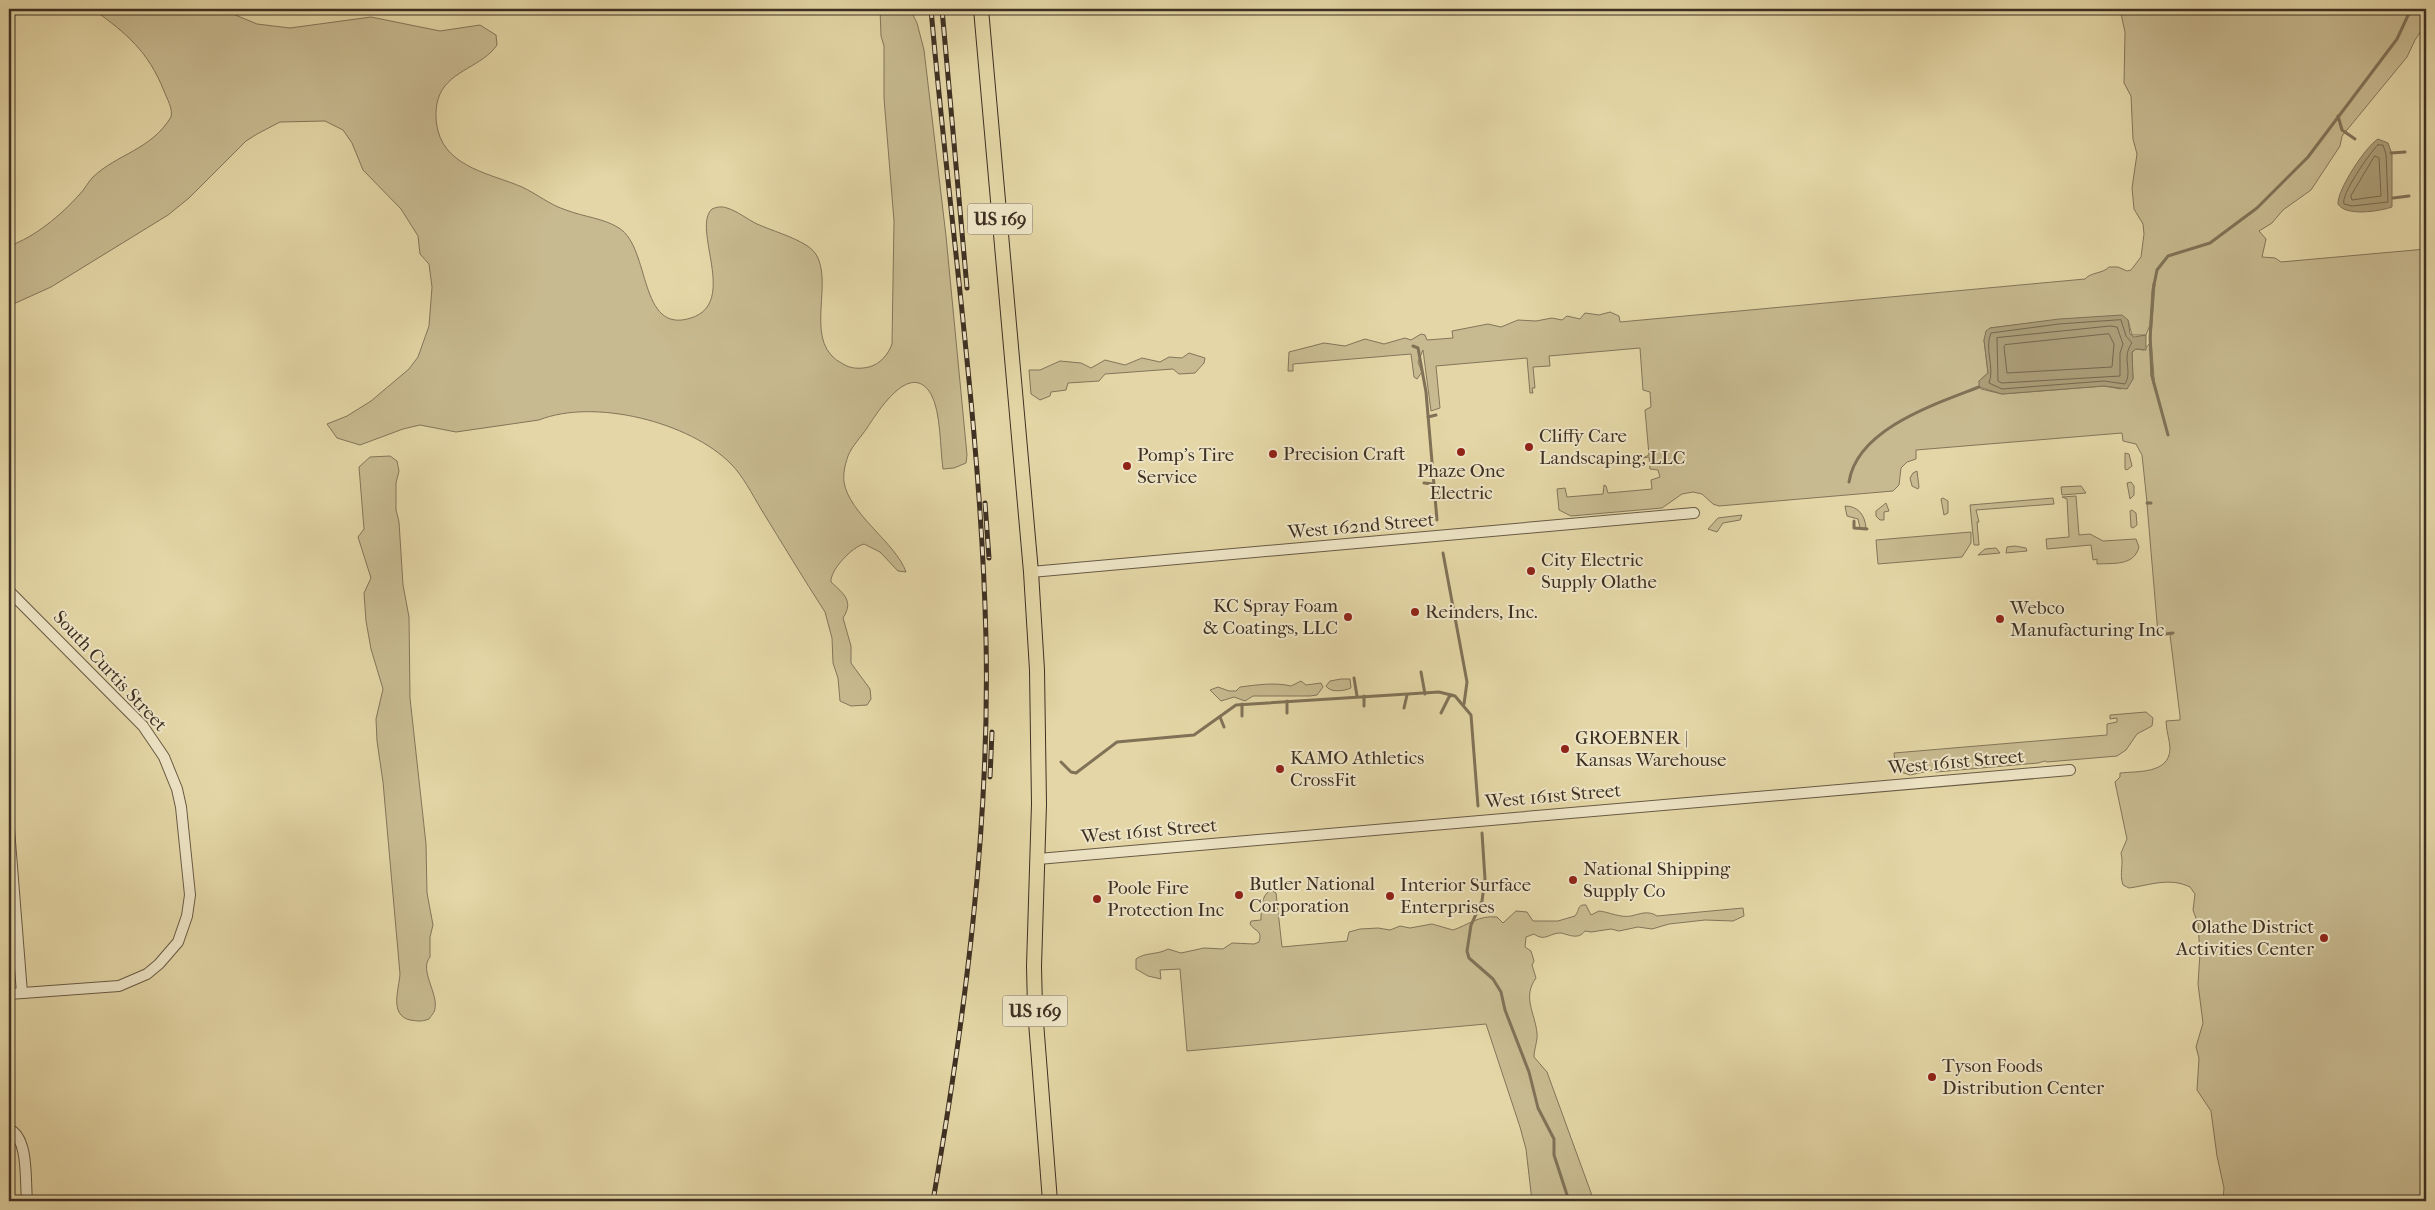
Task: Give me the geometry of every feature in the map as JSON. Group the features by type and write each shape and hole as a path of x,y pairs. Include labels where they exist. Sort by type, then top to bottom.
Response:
{"highway":[{"name":"US 169","path":"981,9 1032,572 1038,680 1038,859 1034,966 1035,1009 1050,1201"}],"street":[{"name":"West 162nd Street","path":"1032,572 1694,513"},
{"name":"South Curtis Street","path":"9,591 143,726 164,757 181,807 189,904 178,942 167,956 147,974 119,986 22,993"},
{"name":"West 161st Street","path":"1038,859 2070,770"},
{"path":"9,829 22,993 9,994"},
{"path":"9,1129 17,1132 22,1142 27,1201"}],"shaded area":[{"path":"93,9 221,9 257,24 290,28 371,17 440,31 480,25 496,35 497,45 484,58 459,73 445,86 436,107 438,131 443,143 451,154 472,168 522,187 560,208 606,222 619,228 629,238 636,253 653,302 662,314 674,320 691,318 705,310 712,297 712,265 707,219 712,209 725,207 731,209 757,224 800,242 810,248 818,258 822,285 821,330 824,343 831,355 843,364 859,368 873,366 880,361 892,344 894,221 884,98 884,46 881,36 880,9 910,9 917,23 924,50 946,236 967,455 966,463 954,468 943,469 937,410 931,394 923,385 914,382 904,385 886,401 848,456 844,482 848,494 863,517 893,550 906,572 898,571 880,552 864,544 854,550 838,565 832,577 831,582 846,598 848,607 843,618 851,646 851,663 870,689 871,699 867,705 851,706 840,701 838,678 833,663 832,638 825,612 739,474 731,464 713,449 691,436 640,418 613,413 586,412 561,414 539,420 456,432 420,425 403,429 360,445 337,438 327,424 347,416 371,401 409,369 418,357 429,326 432,287 429,264 420,254 418,236 401,209 363,170 352,143 343,130 325,121 280,122 257,134 246,141 189,198 168,215 51,287 9,306 9,246 28,237 56,218 102,169 154,137 171,117 170,107 164,91 151,65 126,35"},
{"path":"2120,9 2426,9 2426,24 2415,40 2407,57 2342,136 2340,146 2311,190 2283,210 2272,223 2259,231 2266,239 2262,257 2275,258 2281,262 2426,249 2426,1201 2223,1201 2224,1188 2217,1156 2211,1111 2197,1090 2199,1058 2196,1047 2203,1023 2198,984 2200,953 2198,924 2193,910 2195,894 2190,887 2182,884 2167,882 2129,888 2123,885 2122,881 2121,853 2127,839 2115,782 2120,777 2120,773 2151,770 2164,763 2170,749 2166,721 2180,720 2180,716 2170,635 2174,633 2158,634 2147,504 2152,503 2147,502 2142,455 2136,444 2123,441 2122,433 1916,450 1916,459 1907,462 1901,468 1899,485 1893,491 1719,506 1713,504 1702,494 1693,492 1682,494 1662,508 1571,516 1559,510 1557,489 1565,488 1567,497 1603,494 1604,485 1608,493 1652,489 1651,480 1660,477 1658,470 1650,469 1649,457 1643,458 1649,455 1645,410 1651,407 1650,392 1643,390 1640,348 1549,356 1550,366 1533,367 1535,388 1532,388 1533,393 1530,393 1527,358 1436,366 1440,408 1431,411 1423,350 1418,362 1422,372 1417,379 1414,377 1411,354 1293,364 1293,371 1288,371 1289,352 1324,343 1345,346 1365,339 1384,344 1405,338 1411,340 1421,334 1425,335 1427,340 1453,338 1452,331 1488,324 1501,327 1518,320 1536,321 1552,318 1562,320 1567,316 1580,319 1585,313 1599,315 1610,312 1619,316 1620,322 2085,279 2109,267 2118,267 2127,271 2131,270 2141,257 2144,234 2143,224 2134,209 2132,188 2137,154 2133,139 2131,96 2124,83 2125,32","holes":["2153,283 2155,284 2151,338 2155,391 2151,375 2150,343 2144,350 2136,349 2132,352 2133,379 2121,389 2104,386 2002,394 1981,389 1979,381 1988,373 1984,340 1990,328 2040,322 2128,320 2132,335 2146,335 2150,325"]},
{"path":"1189,353 1205,358 1204,363 1195,373 1179,374 1173,369 1105,374 1099,381 1068,383 1066,390 1051,392 1050,396 1040,400 1031,394 1029,370 1040,370 1060,361 1081,363 1091,368 1105,360 1125,365 1142,358 1160,362 1169,357 1182,358"},
{"path":"2125,453 2129,454 2132,466 2127,470 2125,469"},
{"path":"390,456 397,461 399,471 396,483 396,510 399,522 403,585 409,617 410,698 426,844 427,893 433,925 427,968 434,996 435,1009 429,1019 422,1021 410,1020 404,1017 399,1013 397,1007 400,974 376,719 383,689 371,649 366,621 364,593 371,578 358,537 364,529 359,467 370,457"},
{"path":"1917,471 1918,489 1912,486 1910,478"},
{"path":"2131,482 2134,486 2134,495 2130,499 2127,483"},
{"path":"2081,486 2086,493 2062,495 2061,487"},
{"path":"2076,496 2079,535 2090,534 2103,541 2136,539 2139,547 2133,558 2123,562 2097,564 2097,559 2093,560 2091,545 2047,549 2046,539 2069,537 2067,499 2062,497"},
{"path":"1943,498 1948,501 1948,513 1944,515 1941,499"},
{"path":"2053,498 2054,504 1976,510 1979,522 1977,522 1979,545 1974,545 1970,505"},
{"path":"1886,503 1889,511 1884,512 1884,520 1880,520 1876,516 1876,511"},
{"path":"1845,506 1850,506 1860,512 1866,528 1860,528 1858,519 1847,516"},
{"path":"2132,510 2136,513 2137,525 2133,528 2131,527 2130,511"},
{"path":"1742,515 1740,520 1723,523 1717,532 1708,529 1718,518"},
{"path":"1971,532 1971,543 1962,557 1878,564 1876,540"},
{"path":"2007,547 2026,548 2027,551 2006,553"},
{"path":"1996,548 2000,553 1978,555 1985,549"},
{"path":"1350,679 1351,688 1342,691 1331,690 1326,686 1330,681"},
{"path":"1301,681 1306,685 1321,683 1323,687 1317,695 1253,696 1245,701 1234,697 1221,701 1210,690 1218,687 1229,691 1236,691 1240,687 1266,684 1291,686"},
{"path":"2146,712 2153,718 2152,726 2137,734 2126,750 2117,756 1936,772 1933,770 1910,775 1901,772 1895,763 1894,753 2107,735 2107,724 2117,722 2117,718 2110,719 2110,715"},
{"path":"1271,890 1276,893 1282,947 1347,941 1349,932 1360,929 1378,928 1390,930 1400,926 1410,928 1432,924 1453,930 1485,917 1497,917 1503,923 1516,911 1527,912 1533,921 1558,921 1575,916 1580,906 1583,905 1586,905 1591,915 1599,911 1623,916 1647,913 1657,916 1743,908 1744,916 1733,921 1705,920 1669,924 1652,929 1638,927 1619,931 1611,929 1585,931 1577,936 1557,933 1544,937 1534,934 1526,937 1525,947 1531,951 1534,961 1532,965 1536,978 1530,992 1530,1005 1537,1033 1534,1057 1547,1072 1594,1201 1532,1201 1526,1149 1486,1024 1187,1051 1180,969 1160,970 1161,979 1148,976 1136,969 1136,959 1143,955 1168,949 1181,953 1204,948 1223,949 1232,943 1254,944 1259,942 1259,933 1250,924 1251,921 1261,920 1263,899"}],"water":[{"path":"2378,139 2388,143 2392,154 2392,207 2364,212 2348,211 2338,204 2342,189 2353,169"},
{"path":"2122,315 2128,320 2130,334 2134,337 2146,335 2146,350 2136,349 2132,352 2133,379 2127,389 2104,386 2002,394 1979,387 1979,381 1988,373 1984,340 1986,331 1990,328 2059,319"}],"waterway":[{"path":"2168,435 2152,376 2150,338 2153,290 2157,270 2168,256 2210,243 2257,208 2308,157 2397,39 2411,9"},
{"path":"2338,116 2342,130 2355,139"},
{"path":"2391,153 2405,152"},
{"path":"2393,198 2409,196"},
{"path":"1413,346 1418,348 1426,392 1437,520"},
{"path":"1849,482 1855,463 1866,447 1882,433 1900,421 1921,411 1979,387"},
{"path":"1428,417 1436,415"},
{"path":"1424,483 1433,484"},
{"path":"1434,495 1443,492"},
{"path":"1854,521 1854,528 1867,529"},
{"path":"1443,553 1467,682 1464,704"},
{"path":"2158,635 2173,633"},
{"path":"1421,672 1425,694"},
{"path":"1354,678 1357,696"},
{"path":"1061,762 1071,772 1076,773 1117,742 1194,735 1236,705 1439,692 1455,696 1471,715 1478,806"},
{"path":"1404,708 1407,695"},
{"path":"1441,713 1449,697 1452,695"},
{"path":"1364,696 1364,706"},
{"path":"1287,701 1287,713"},
{"path":"1242,704 1242,716"},
{"path":"1220,717 1224,727"},
{"path":"1482,833 1485,879 1482,901 1471,925 1467,951 1469,958 1493,979 1501,992 1505,1010 1529,1072 1538,1108 1554,1139 1554,1155 1569,1201"},
{"path":"1484,887 1489,884 1510,882"}],"railway":[{"path":"931,9 978,481 986,639 984,780 973,921 955,1062 933,1201"},
{"path":"942,9 967,288"},
{"path":"985,503 989,558"},
{"path":"990,777 992,732"}],"place":[{"name":"Cliffy Care Landscaping, LLC","path":"1529,447"},
{"name":"Phaze One Electric","path":"1461,452"},
{"name":"Precision Craft","path":"1273,454"},
{"name":"Pomp's Tire Service","path":"1127,466"},
{"name":"City Electric Supply Olathe","path":"1531,571"},
{"name":"Reinders, Inc.","path":"1415,612"},
{"name":"KC Spray Foam & Coatings, LLC","path":"1348,617"},
{"name":"Webco Manufacturing Inc","path":"2000,619"},
{"name":"GROEBNER | Kansas Warehouse","path":"1565,749"},
{"name":"KAMO Athletics CrossFit","path":"1280,769"},
{"name":"National Shipping Supply Co","path":"1573,880"},
{"name":"Butler National Corporation","path":"1239,895"},
{"name":"Interior Surface Enterprises","path":"1390,896"},
{"name":"Poole Fire Protection Inc","path":"1097,899"},
{"name":"Olathe District Activities Center","path":"2324,938"},
{"name":"Tyson Foods Distribution Center","path":"1932,1077"}]}
